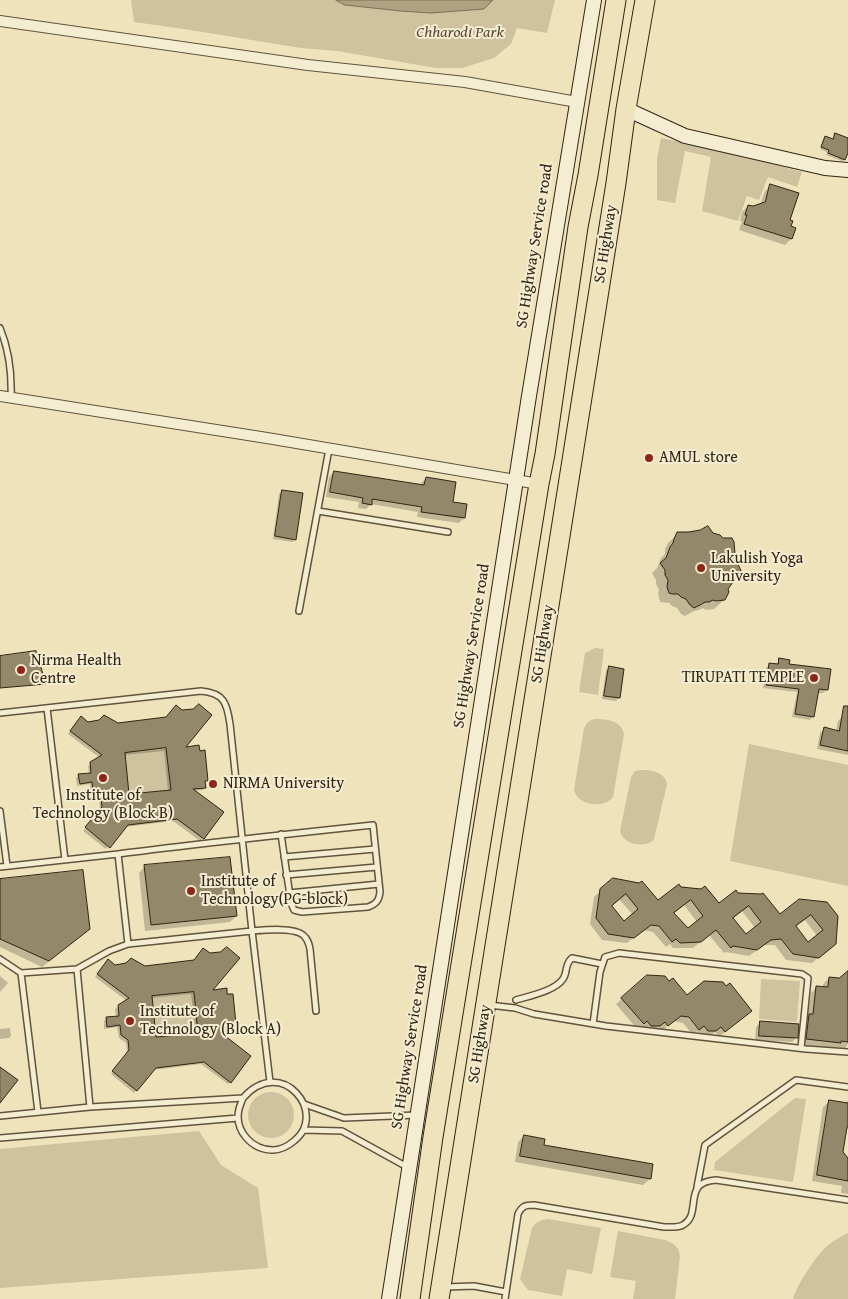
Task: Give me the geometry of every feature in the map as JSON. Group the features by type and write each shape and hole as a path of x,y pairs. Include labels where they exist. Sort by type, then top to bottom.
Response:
{"highway":[{"name":"SG Highway","path":"411,1292 433,1137 545,454 576,237 588,175 616,0"},
{"name":"SG Highway","path":"441,1293 613,202 626,109 645,0"}],"street":[{"name":"SG Highway Service road","path":"390,1299 516,480 563,181 594,0"},
{"path":"0,21 308,65 465,82 577,102"},
{"path":"626,109 686,136 825,168 848,170"},
{"path":"0,396 257,436 539,484"}],"lane":[{"path":"0,328 5,339 12,378 11,398"},
{"path":"299,611 329,449"},
{"path":"318,511 448,532"},
{"path":"0,713 201,691 220,696 226,705 230,724 270,1082"},
{"path":"47,708 66,860"},
{"path":"0,811 7,866"},
{"path":"0,867 242,838 281,834 373,825 380,892 379,899 375,904 368,907 298,912 294,910 289,894 281,834"},
{"path":"284,857 376,849"},
{"path":"118,854 128,944"},
{"path":"286,875 377,867"},
{"path":"289,894 379,884"},
{"path":"0,959 22,973 76,969 109,951 128,944 252,931 293,931 302,933 308,940 316,1012"},
{"path":"593,1024 602,964 605,957 619,953 802,974 808,978 801,1048"},
{"path":"516,1000 552,988 559,983 564,978 567,962 572,958 602,964"},
{"path":"76,969 90,1107"},
{"path":"22,973 38,1112"},
{"path":"486,1004 593,1024 665,1034 848,1052"},
{"path":"505,1299 518,1214 521,1208 527,1205 534,1205 664,1226 682,1226 688,1221 691,1214 705,1144 796,1080 848,1087"},
{"path":"270,1082 281,1083 299,1095 304,1104 306,1112 304,1130 288,1146 278,1150 266,1150 256,1146 247,1139 240,1129 238,1118 243,1098 250,1090 260,1084 270,1082"},
{"path":"0,1116 90,1107 243,1098"},
{"path":"304,1104 344,1118 417,1114"},
{"path":"0,1138 238,1118"},
{"path":"304,1130 342,1131 409,1168"},
{"path":"696,1190 700,1183 716,1180 848,1200"},
{"path":"441,1293 474,1286 506,1292"}],"green space":[{"name":"Chharodi Park","path":"131,0 555,0 547,33 517,28 511,44 494,58 462,68 436,68 337,51 301,48 134,22"},
{"path":"661,138 729,152 802,172 797,187 768,177 759,200 747,196 738,221 702,211 711,157 685,151 675,203 657,200 657,159"},
{"path":"595,648 604,649 598,695 579,692 585,653"},
{"path":"594,719 608,720 616,723 624,734 613,797 609,801 598,804 581,800 574,790 584,728 588,722"},
{"path":"749,744 848,765 848,886 730,861"},
{"path":"166,749 171,790 129,794 125,753"},
{"path":"641,770 661,774 667,784 654,839 641,845 625,840 620,831 631,777 635,771"},
{"path":"761,979 800,981 797,1022 759,1019"},
{"path":"194,992 198,1033 156,1037 152,996"},
{"path":"266,1092 276,1092 290,1102 294,1115 290,1128 284,1134 276,1138 266,1138 252,1128 248,1120 248,1110 258,1096"},
{"path":"795,1098 806,1099 793,1182 714,1170 715,1162"},
{"path":"199,1131 221,1165 258,1188 268,1268 0,1288 0,1149"},
{"path":"548,1219 601,1228 592,1274 567,1269 562,1296 528,1290 520,1279 532,1228 538,1222"},
{"path":"618,1231 665,1240 676,1246 680,1257 675,1299 633,1299 636,1281 610,1277"},
{"path":"848,1233 848,1299 793,1299 811,1265 825,1248"}],"shaded area":[{"path":"336,0 493,0 484,9 431,13 345,5"}],"building":[{"path":"835,133 848,138 848,153 845,160 828,153 829,150 821,147 825,136 833,139"},
{"path":"770,184 799,193 790,220 793,221 791,226 796,228 792,239 744,224 748,205 753,206 765,202"},
{"path":"334,471 424,485 426,477 456,482 453,502 467,504 465,518 421,512 422,507 372,499 372,505 362,503 363,498 330,492"},
{"path":"282,490 303,493 296,540 275,536"},
{"name":"Lakulish Yoga University","path":"708,526 713,533 723,538 732,538 737,562 742,573 728,589 729,592 725,600 705,602 694,608 686,599 678,594 669,593 665,570 660,563 666,558 677,532 700,530"},
{"name":"Nirma Health Centre","path":"36,651 46,684 0,688 0,656"},
{"path":"779,658 790,660 789,664 831,669 828,690 819,689 814,717 795,714 799,689 766,685 769,663 778,664"},
{"path":"609,666 624,669 620,698 604,696"},
{"name":"Institute of Technology (Block B)","path":"199,704 212,715 186,747 199,745 200,751 205,750 208,781 205,781 206,788 193,789 224,812 204,839 177,819 128,825 110,848 85,827 102,807 101,797 93,792 92,782 80,784 78,774 91,773 90,762 102,755 70,731 81,716 88,722 99,720 104,715 118,723 166,717 176,705 182,710 193,709","holes":["166,748 171,790 129,794 125,753"]},
{"path":"844,706 848,706 848,751 820,745 824,727 839,731"},
{"name":"Institute of Technology(PG-block)","path":"230,857 237,916 151,925 144,865"},
{"path":"83,870 90,929 49,961 0,939 0,879"},
{"path":"613,878 639,883 642,881 658,900 679,884 681,887 701,889 705,886 719,903 736,890 738,893 763,893 780,914 799,899 827,902 838,916 836,944 819,958 793,954 781,939 771,940 757,950 733,946 731,948 716,930 701,942 680,943 676,939 672,942 659,926 651,925 634,938 608,934 596,918 600,889","holes":["626,894 638,909 624,921 612,906","691,900 703,916 688,928 674,913","749,906 761,922 746,934 733,918","811,915 823,930 808,942 796,926"]},
{"name":"Institute of Technology (Block A)","path":"227,947 240,958 213,990 227,988 227,994 233,994 236,1024 233,1024 233,1031 220,1032 251,1056 231,1083 204,1062 156,1068 137,1091 112,1071 129,1050 128,1040 121,1035 120,1025 107,1027 106,1017 119,1016 118,1005 129,998 97,974 108,959 115,965 126,963 131,958 145,966 194,960 203,948 210,953 220,952","holes":["194,992 198,1033 156,1037 152,996"]},
{"path":"848,971 848,1042 806,1039 809,1014 813,1014 816,986 828,987 829,977 839,978"},
{"path":"647,975 665,976 669,981 673,978 687,995 704,981 723,982 726,986 730,983 752,1011 725,1032 721,1027 716,1031 708,1031 704,1026 699,1030 689,1017 681,1016 668,1026 665,1022 660,1026 651,1026 647,1021 644,1024 621,998"},
{"path":"760,1021 799,1024 798,1038 759,1036"},
{"path":"0,1067 18,1080 0,1103"},
{"path":"829,1100 848,1103 848,1126 843,1152 848,1158 848,1181 817,1175"},
{"path":"524,1135 545,1139 544,1145 653,1164 651,1179 520,1156"}],"place":[{"name":"AMUL store","path":"649,458"},
{"name":"Lakulish Yoga University","path":"701,568"},
{"name":"Nirma Health Centre","path":"21,670"},
{"name":"TIRUPATI TEMPLE","path":"814,678"},
{"name":"Institute of Technology (Block B)","path":"103,778"},
{"name":"NIRMA University","path":"213,784"},
{"name":"Institute of Technology(PG-block)","path":"191,891"},
{"name":"Institute of Technology (Block A)","path":"130,1021"}]}
